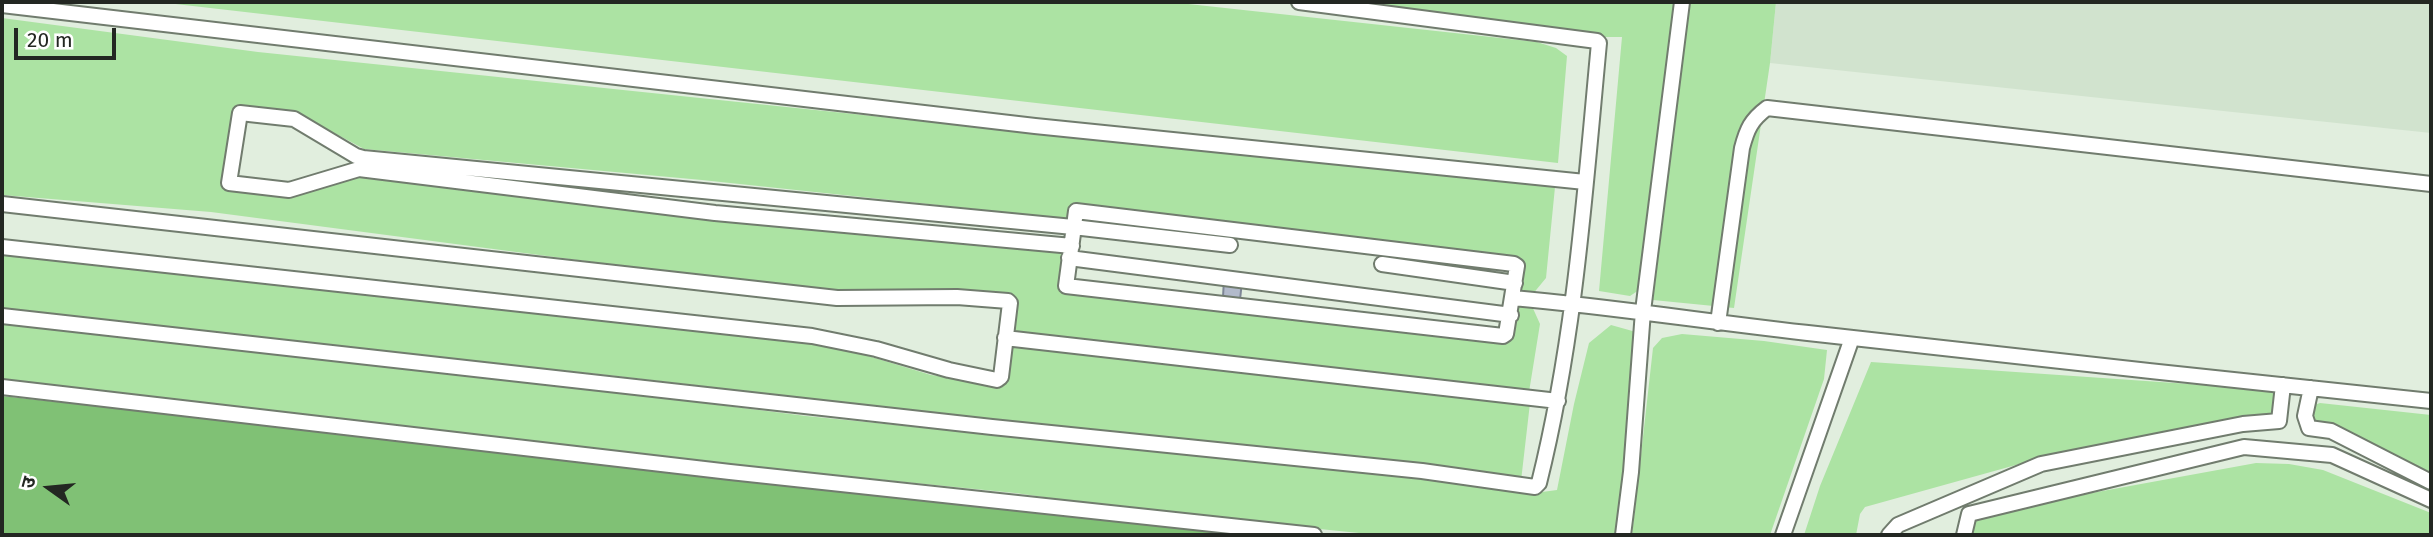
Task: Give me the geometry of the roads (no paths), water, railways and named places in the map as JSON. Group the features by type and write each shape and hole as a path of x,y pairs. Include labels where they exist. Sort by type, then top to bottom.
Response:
{"lane":[{"path":"2,316 992,427 1422,471 1535,487 1539,483 1558,401 1573,303 1598,41 1299,2"},
{"path":"1623,535 1631,472 1643,311 1682,2"},
{"path":"2,5 1035,126 1586,182"},
{"path":"1718,323 1742,148 1748,126 1767,108 2431,184"},
{"path":"1230,245 1073,227 363,158 293,119 240,113 229,183 289,190 359,169 715,214 1070,252 1511,315"},
{"path":"2,205 837,298 957,298 1010,303 1001,377 997,380 949,370 876,349 812,337 2,247"},
{"path":"1076,211 1514,264 1517,266 1507,334 1503,336 1066,286 1073,227 1076,211"},
{"path":"1382,264 1515,283"},
{"path":"1513,298 2431,401"},
{"path":"1005,338 1558,401"},
{"path":"1783,535 1852,338"},
{"path":"1889,535 1898,524 2040,464 2244,424 2279,421 2283,385"},
{"path":"2,387 744,474 1314,535"},
{"path":"2311,388 2305,416 2309,428 2331,430 2431,482"},
{"path":"1964,535 1969,514 2244,447 2332,455 2431,500"}]}
